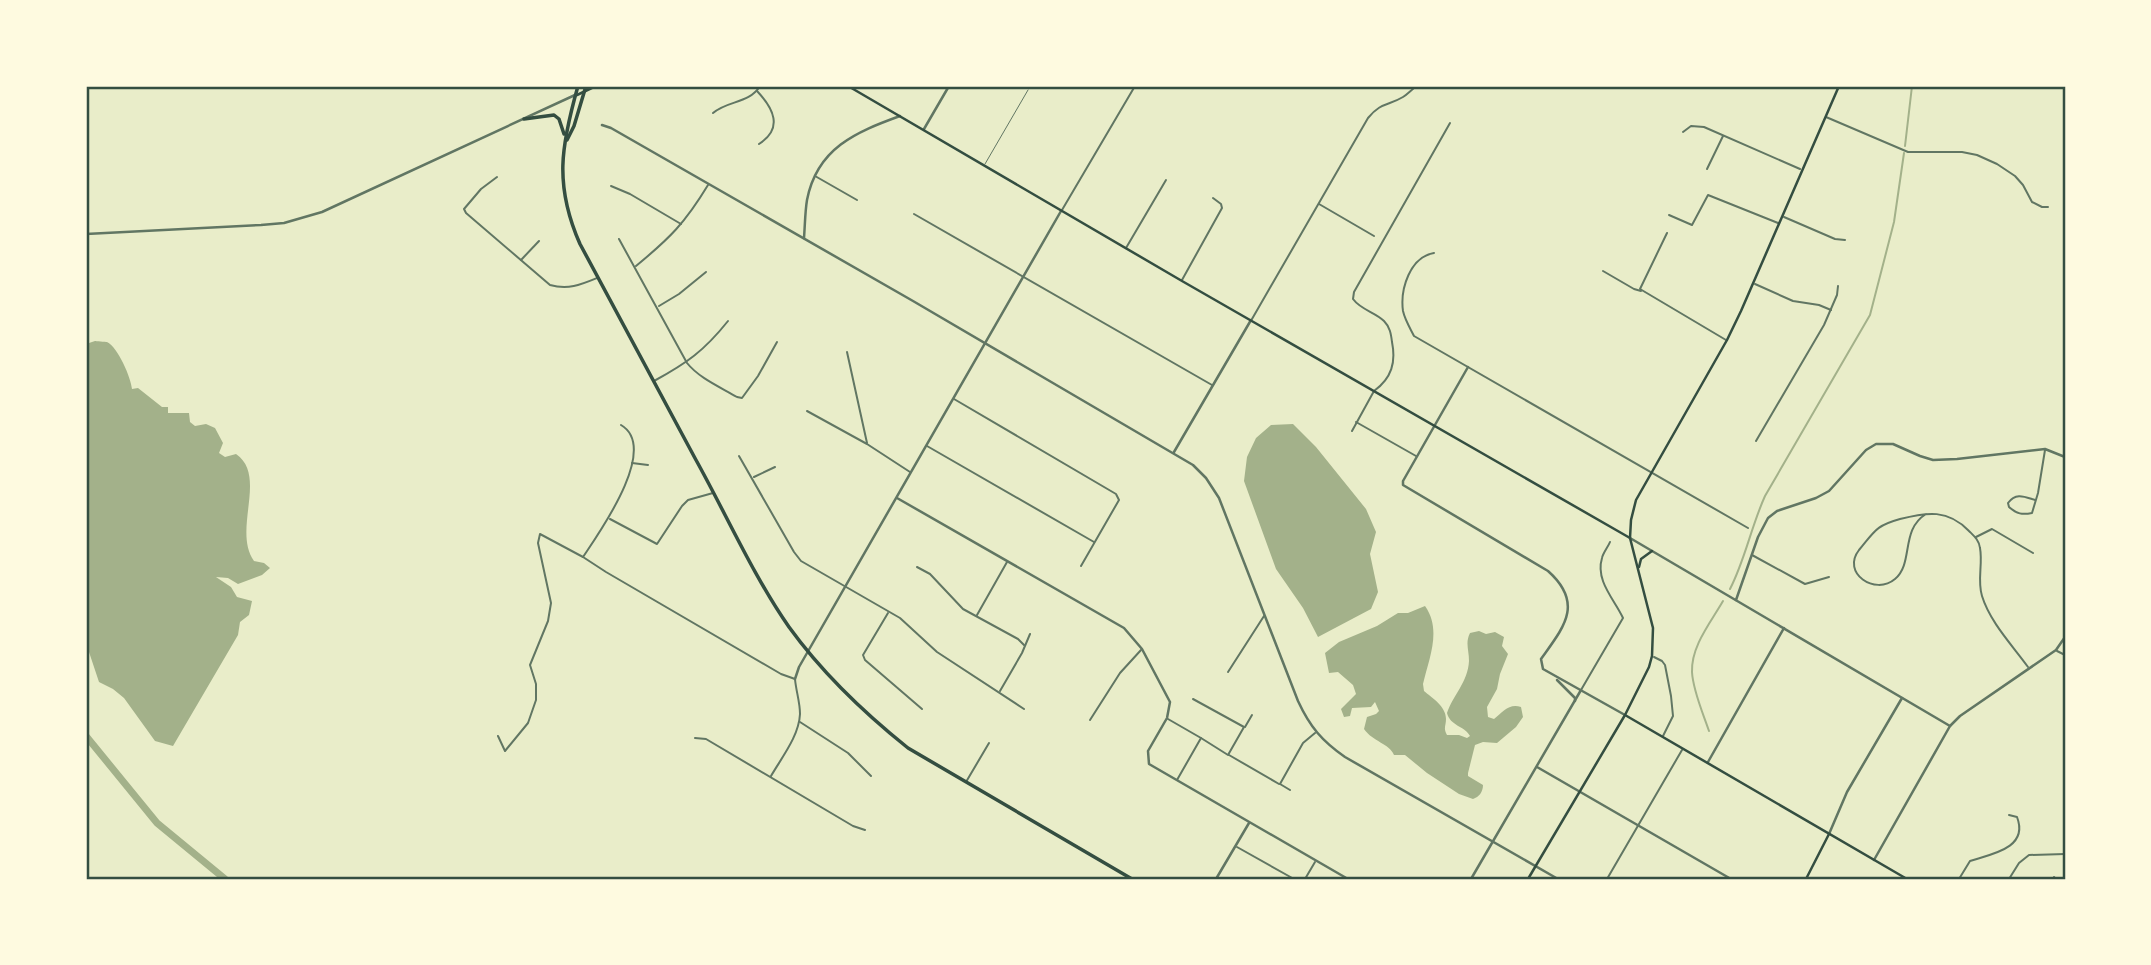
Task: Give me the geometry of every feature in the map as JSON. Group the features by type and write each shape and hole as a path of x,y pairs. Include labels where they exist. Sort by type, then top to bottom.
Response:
{"main road":[{"path":"578,86 565,132 563,162 563,189 576,236 653,382 788,625 840,689 908,748 1132,879"},
{"path":"575,95 585,88 596,86"},
{"path":"848,86 1630,538"},
{"path":"1528,879 1625,715 1649,667 1654,647 1653,628 1630,538 1634,505 1727,340 1839,86"},
{"path":"566,141 585,88"},
{"path":"524,119 555,115 561,122 566,141"},
{"path":"1638,571 1641,559 1651,551"},
{"path":"1625,715 1907,879"},
{"path":"1806,879 1829,834"}],"street":[{"path":"713,113 720,106 749,99 760,86"},
{"path":"924,130 949,86"},
{"path":"771,776 799,722 800,704 796,679 799,667 1135,86"},
{"path":"1174,452 1374,110 1384,103 1401,98 1417,86"},
{"path":"757,91 770,105 773,124 767,139 759,144"},
{"path":"86,234 284,223 338,206 575,95"},
{"path":"804,238 807,200 815,176 825,160 843,142 859,132 900,116"},
{"path":"1826,117 1908,152 1978,155 2015,176 2032,202 2048,207"},
{"path":"1352,431 1374,391 1380,387 1393,365 1395,357 1387,323 1358,305 1353,296 1450,123"},
{"path":"602,125 986,342 1174,452 1199,471 1219,498 1298,701 1316,733 1345,757 1558,879"},
{"path":"1683,132 1691,126 1697,126 1724,135 1801,170"},
{"path":"1707,169 1724,135"},
{"path":"815,176 857,200"},
{"path":"497,177 481,188 464,209 550,285 562,288 578,286 598,278"},
{"path":"1126,248 1167,180"},
{"path":"635,266 682,224 709,184"},
{"path":"611,186 682,224"},
{"path":"1669,215 1692,225 1708,195 1779,224"},
{"path":"1182,281 1222,208 1213,198"},
{"path":"1318,203 1374,236"},
{"path":"914,214 1213,385"},
{"path":"1783,217 1835,239 1845,240"},
{"path":"1642,291 1640,286 1667,233"},
{"path":"618,239 687,363 701,376 742,398 758,376 776,342"},
{"path":"521,261 539,241"},
{"path":"1434,253 1421,258 1410,270 1403,300 1406,322 1414,336 1748,528"},
{"path":"1602,271 1727,340"},
{"path":"657,308 679,295 706,272"},
{"path":"1754,283 1793,301 1815,303 1831,310"},
{"path":"1756,441 1831,310 1838,286"},
{"path":"653,382 687,363 707,346 728,321"},
{"path":"847,352 867,444"},
{"path":"1468,367 1416,456 1403,481 1404,485 1548,571 1560,584 1568,608 1565,625 1541,659 1543,669 1625,715"},
{"path":"954,399 1109,489 1118,497 1119,500 1081,566"},
{"path":"807,411 867,444 911,473"},
{"path":"1356,422 1416,456"},
{"path":"583,557 625,488 632,463 633,445 631,436 621,425"},
{"path":"1736,600 1763,525 1770,516 1829,491 1866,450 1875,444 1893,444 1920,456 1939,460 2045,449 2065,457"},
{"path":"927,446 1095,542"},
{"path":"2035,500 2021,495 2011,498 2008,503 2013,510 2025,515 2032,513 2038,493 2045,449"},
{"path":"739,456 794,552 808,567 900,618 937,652 1024,709"},
{"path":"632,463 648,466"},
{"path":"752,478 775,467"},
{"path":"609,518 657,544 688,500 714,493"},
{"path":"897,498 1124,628 1142,649 1170,702 1167,718 1148,751 1148,759 1153,768 1348,879"},
{"path":"1926,514 1914,524 1904,563 1897,578 1884,584 1872,584 1863,582 1858,576 1854,561 1856,554 1876,528 1915,515 1926,514 1954,518 1976,538 1980,549 1979,582 1982,596 1991,615 2028,668"},
{"path":"1976,538 1992,529 2033,553"},
{"path":"498,736 505,751 528,723 536,700 536,684 530,665 548,621 551,603 540,553 540,534 781,674 796,679"},
{"path":"1630,538 1950,726"},
{"path":"1471,879 1623,618 1606,591 1602,575 1601,558 1610,542"},
{"path":"1751,555 1805,584 1829,577"},
{"path":"976,617 1007,561"},
{"path":"803,571 808,567"},
{"path":"917,567 930,574 963,609 1018,639 1024,645"},
{"path":"888,612 863,655 865,660 922,709"},
{"path":"1228,671 1264,615"},
{"path":"1707,763 1784,628"},
{"path":"999,693 1030,634"},
{"path":"1874,860 1950,726 1960,716 2056,650 2065,638"},
{"path":"1090,720 1120,673 1142,649"},
{"path":"2056,650 2065,655"},
{"path":"1652,656 1665,665 1674,716 1663,737"},
{"path":"1552,675 1570,691 1575,701"},
{"path":"1829,834 1847,792 1902,698"},
{"path":"1193,699 1244,727"},
{"path":"1228,755 1252,715"},
{"path":"1167,718 1290,790"},
{"path":"799,722 848,753 871,776"},
{"path":"1280,784 1303,743 1316,733"},
{"path":"695,738 706,739 853,826 865,830"},
{"path":"1177,781 1201,738"},
{"path":"966,783 989,743"},
{"path":"1607,879 1683,749"},
{"path":"1537,767 1731,879"},
{"path":"1959,879 1970,861 2003,851 2012,845 2019,834 2020,825 2017,817 2009,815"},
{"path":"1216,879 1250,822"},
{"path":"1236,846 1294,879"},
{"path":"2009,879 2024,857 2065,854"},
{"path":"1305,879 1316,860"}],"lane":[{"path":"985,165 1028,90"}],"shaded area":[{"path":"95,341 107,342 115,350 127,371 132,389 138,388 162,407 168,407 168,413 189,413 190,422 195,426 206,424 215,428 223,443 219,453 225,457 236,454 245,464 250,489 246,534 248,548 254,561 264,563 270,568 262,575 238,584 228,578 216,577 231,587 237,597 252,601 249,615 240,622 238,635 173,746 155,741 124,698 99,682 86,650 86,344"},
{"path":"1293,424 1316,447 1366,509 1376,532 1370,554 1378,592 1371,609 1318,637 1303,608 1276,569 1244,481 1247,457 1256,438 1271,425"},
{"path":"1425,606 1433,625 1433,644 1423,684 1424,691 1444,710 1447,735 1467,738 1470,736 1451,721 1447,713 1468,669 1467,643 1470,633 1495,632 1504,637 1502,646 1508,654 1497,689 1487,707 1488,717 1494,719 1506,709 1517,706 1521,707 1523,717 1516,727 1497,743 1483,742 1475,745 1468,776 1483,785 1480,794 1473,799 1459,794 1405,755 1394,755 1372,737 1364,729 1367,717 1379,711 1375,702 1371,707 1352,708 1350,716 1344,717 1341,709 1356,694 1353,685 1338,672 1329,673 1325,653 1339,642 1377,626 1398,613 1408,613"}],"waterway":[{"path":"1905,146 1912,86"},
{"path":"1730,589 1765,496 1870,315 1894,222 1904,153"},
{"path":"1709,731 1694,687 1693,662 1703,635 1723,601"},
{"path":"86,736 157,823 225,879"}]}
